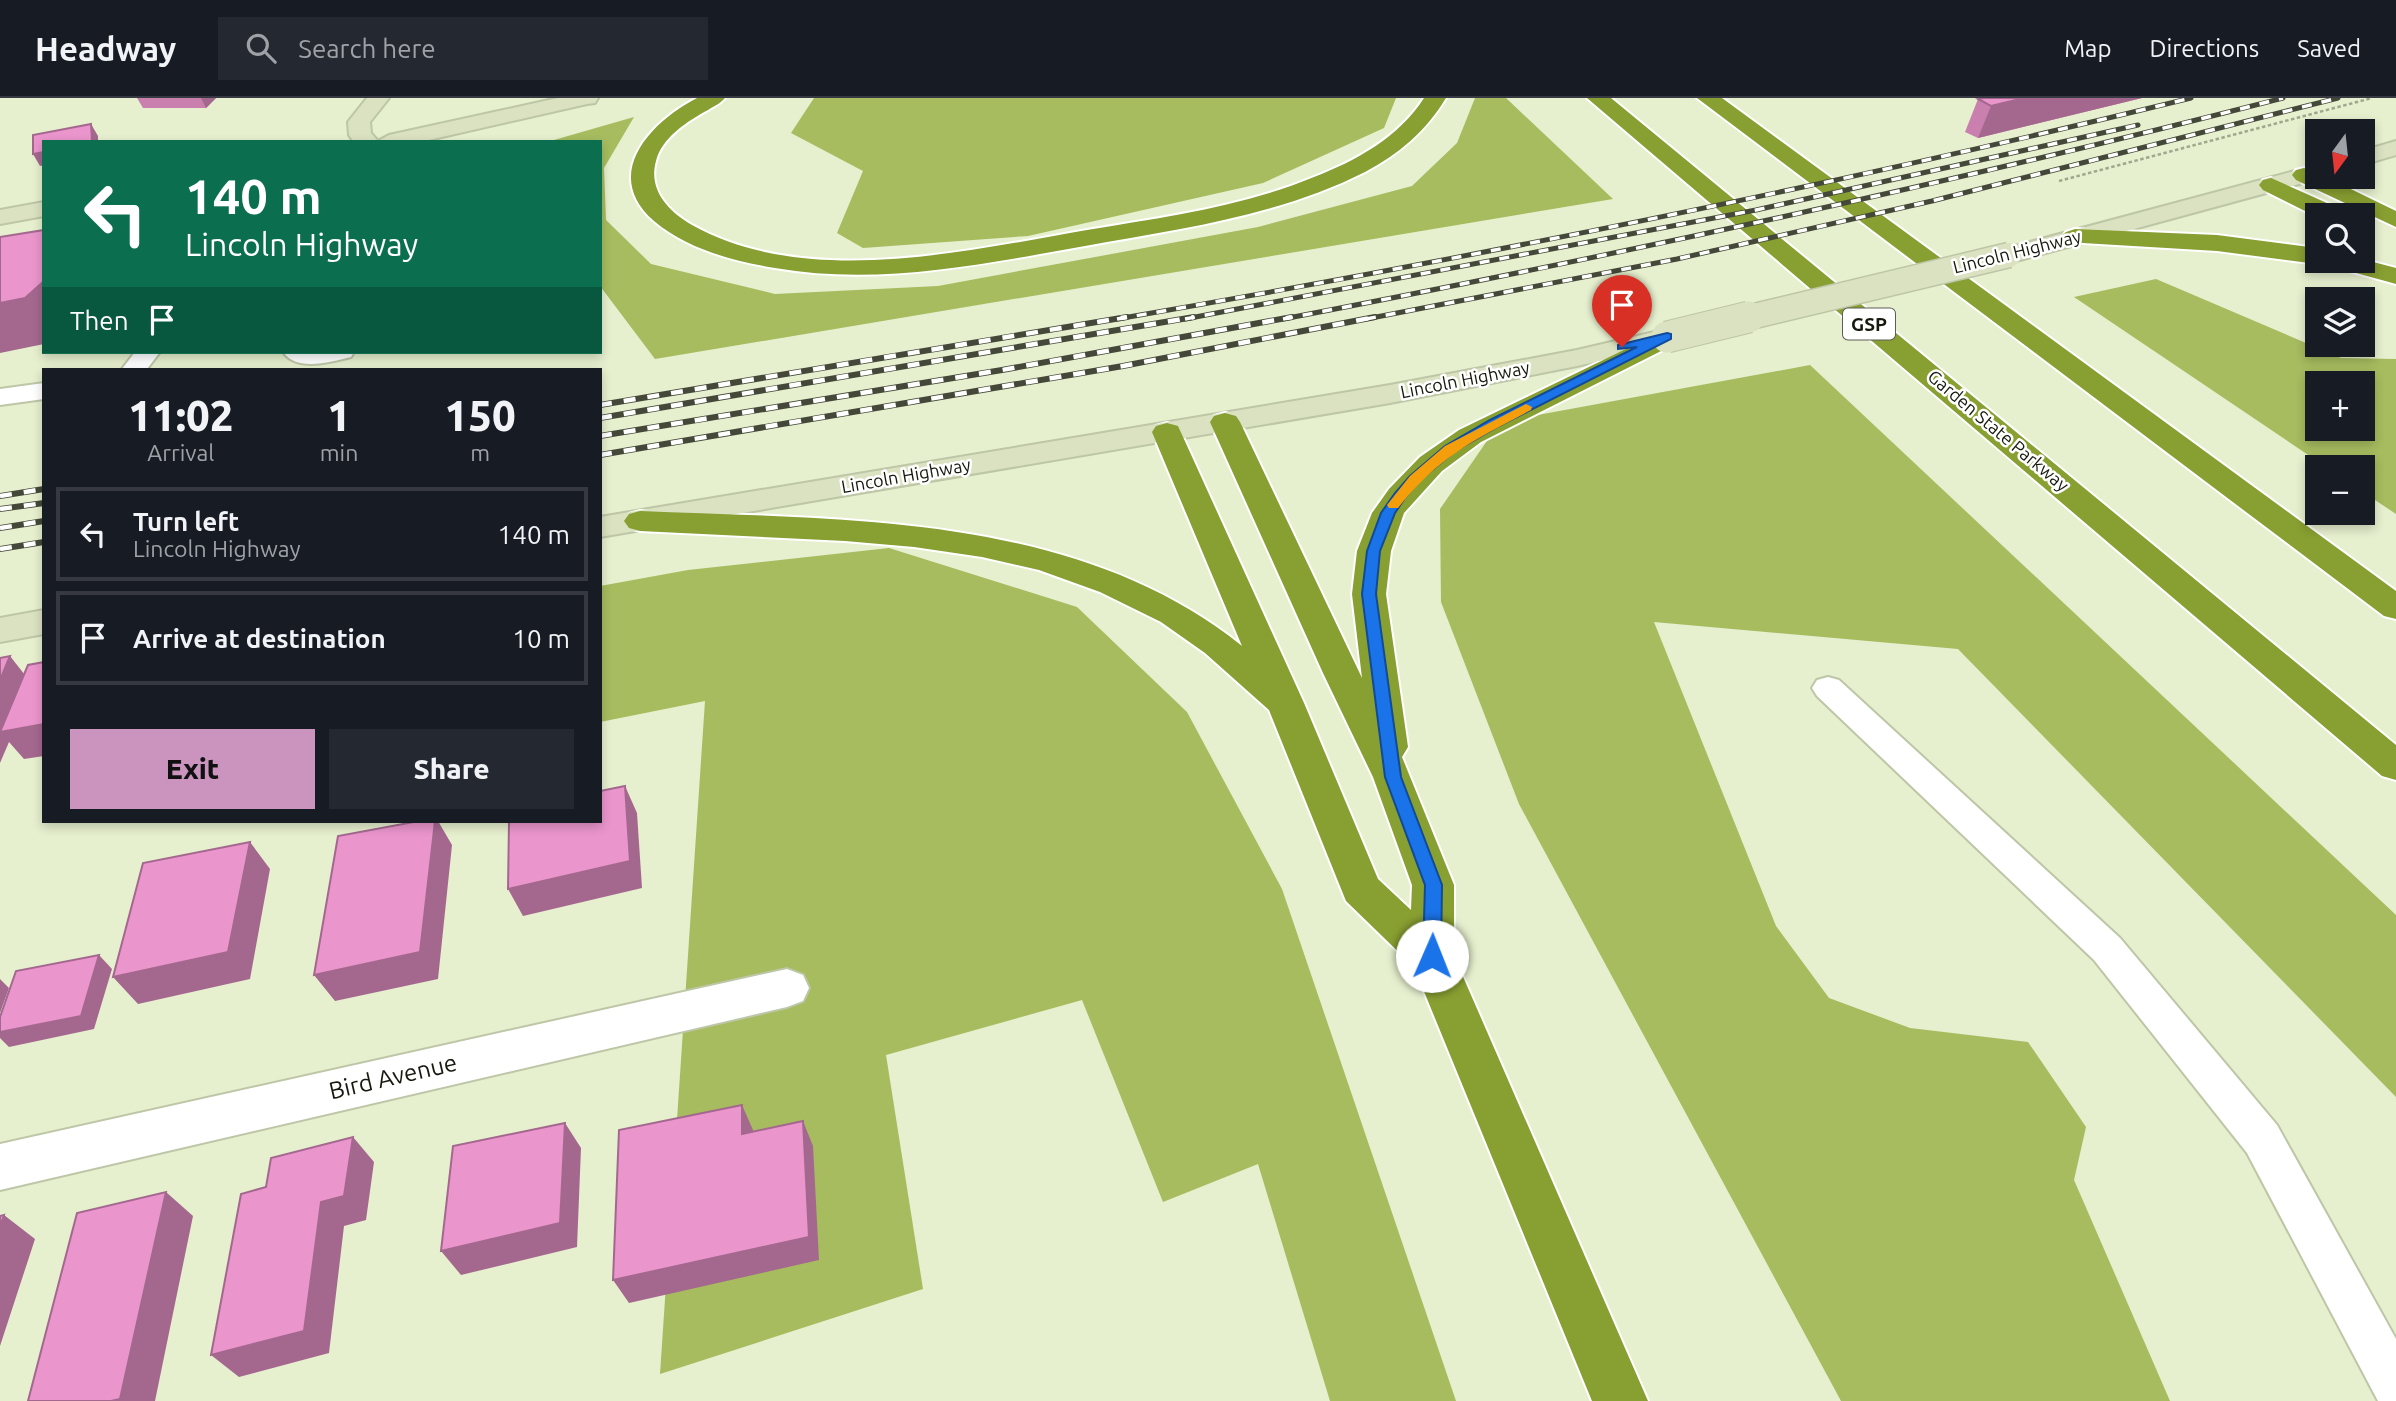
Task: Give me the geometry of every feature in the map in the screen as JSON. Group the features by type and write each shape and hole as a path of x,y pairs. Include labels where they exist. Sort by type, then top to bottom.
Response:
{"highway":[{"path":"713,98 669,126 647,153 642,169 643,184 650,200 662,215 698,238 757,257 805,264 872,266 961,259 1150,227 1293,193 1356,167 1381,153 1416,124 1435,98"},
{"name":"Garden State Parkway","path":"1598,98 2396,766"},
{"path":"1707,98 2396,608"},
{"path":"2271,185 2308,203"},
{"path":"2338,189 2396,220"},
{"path":"2375,236 2396,246"},
{"path":"2075,237 2227,243 2305,254"},
{"path":"2375,270 2396,276"},
{"path":"1393,777 1369,594 1374,551 1388,513 1415,478 1449,449 1495,423 1667,337"},
{"path":"1225,422 1341,673 1393,777 1433,885 1432,956 1620,1401"},
{"path":"1167,432 1286,704 1361,890 1432,956"},
{"path":"640,521 891,535 981,545 1031,556 1101,580 1175,615 1286,704"},
{"path":"2327,556 2396,579"}],"main road":[{"path":"366,140 360,135 359,122 378,98"},
{"path":"397,140 587,98"},
{"path":"2375,154 2396,148"},
{"name":"Lincoln Highway","path":"602,527 1486,376 1667,337 2009,255 2305,175"},
{"path":"0,217 42,209"},
{"path":"0,630 42,622"}],"street":[{"name":"Bird Avenue","path":"0,1167 787,988"}],"lane":[{"path":"135,368 146,354"},
{"path":"298,354 303,357 326,354"},
{"path":"0,397 42,391"},
{"path":"1828,688 2107,949 2262,1139 2396,1386"}],"path":[{"path":"2059,181 2372,98"}],"green space":[{"path":"814,98 1396,98 1384,128 1263,183 1028,236 863,248 837,233 863,171 791,133"},
{"path":"1475,98 1506,98 1613,199 655,359 602,289 602,140 554,140 634,117 604,168 606,220 651,264 775,294 938,286 1258,227 1412,186 1457,143"},
{"path":"2156,279 2305,343 2305,357 2396,359 2396,514 2375,500 2375,455 2308,455 2074,297"},
{"path":"1810,365 2396,915 2396,1097 1958,649 1654,622 1776,926 1829,998 1910,1028 2028,1042 2086,1127 2074,1180 2170,1401 1841,1401 1519,804 1441,602 1440,509 1500,422"},
{"path":"889,548 1077,607 1187,712 1282,889 1456,1401 1330,1401 1258,1164 1163,1202 1082,1000 886,1055 923,1289 660,1374 705,701 602,722 602,586 688,570"}],"building":[{"path":"2024,98 1991,106 1978,99"},
{"path":"91,124 92,140 42,140 42,152 33,154 33,135"},
{"path":"42,230 42,283 25,298 0,303 0,237"},
{"path":"10,656 0,680 0,658"},
{"path":"42,662 42,724 0,732 28,665"},
{"path":"625,786 630,861 508,889 509,823 602,823 602,791"},
{"path":"408,823 435,823 420,952 314,975 338,836"},
{"path":"250,842 228,952 113,977 143,863"},
{"path":"99,955 81,1016 0,1032 0,1017 16,971"},
{"path":"742,1105 742,1134 803,1121 809,1237 613,1280 619,1130"},
{"path":"565,1123 560,1223 441,1251 453,1146"},
{"path":"353,1137 344,1196 321,1202 304,1331 211,1355 241,1194 266,1187 271,1158"},
{"path":"166,1192 120,1399 28,1401 77,1213"}],"railway":[{"path":"1117,319 1387,271 1656,218 1924,161 2191,98"},
{"path":"1283,319 1785,216 2283,98"},
{"path":"1366,319 1677,259 1932,201 2338,98"},
{"path":"1185,319 1756,210 2138,125"},
{"path":"602,405 1127,317"},
{"path":"602,418 1194,317"},
{"path":"602,436 1002,370 1292,317"},
{"path":"602,455 1123,366 1375,317"},
{"path":"0,496 42,489"},
{"path":"0,509 42,503"},
{"path":"0,528 42,521"},
{"path":"0,549 42,542"}],"slow traffic":[{"path":"1394,505 1415,478 1449,449 1526,407"}],"route":[{"path":"1432,956 1433,885 1393,777 1371,621 1369,594 1374,551 1388,513 1400,496 1415,478 1449,449 1495,423 1667,337 1622,347"}]}
